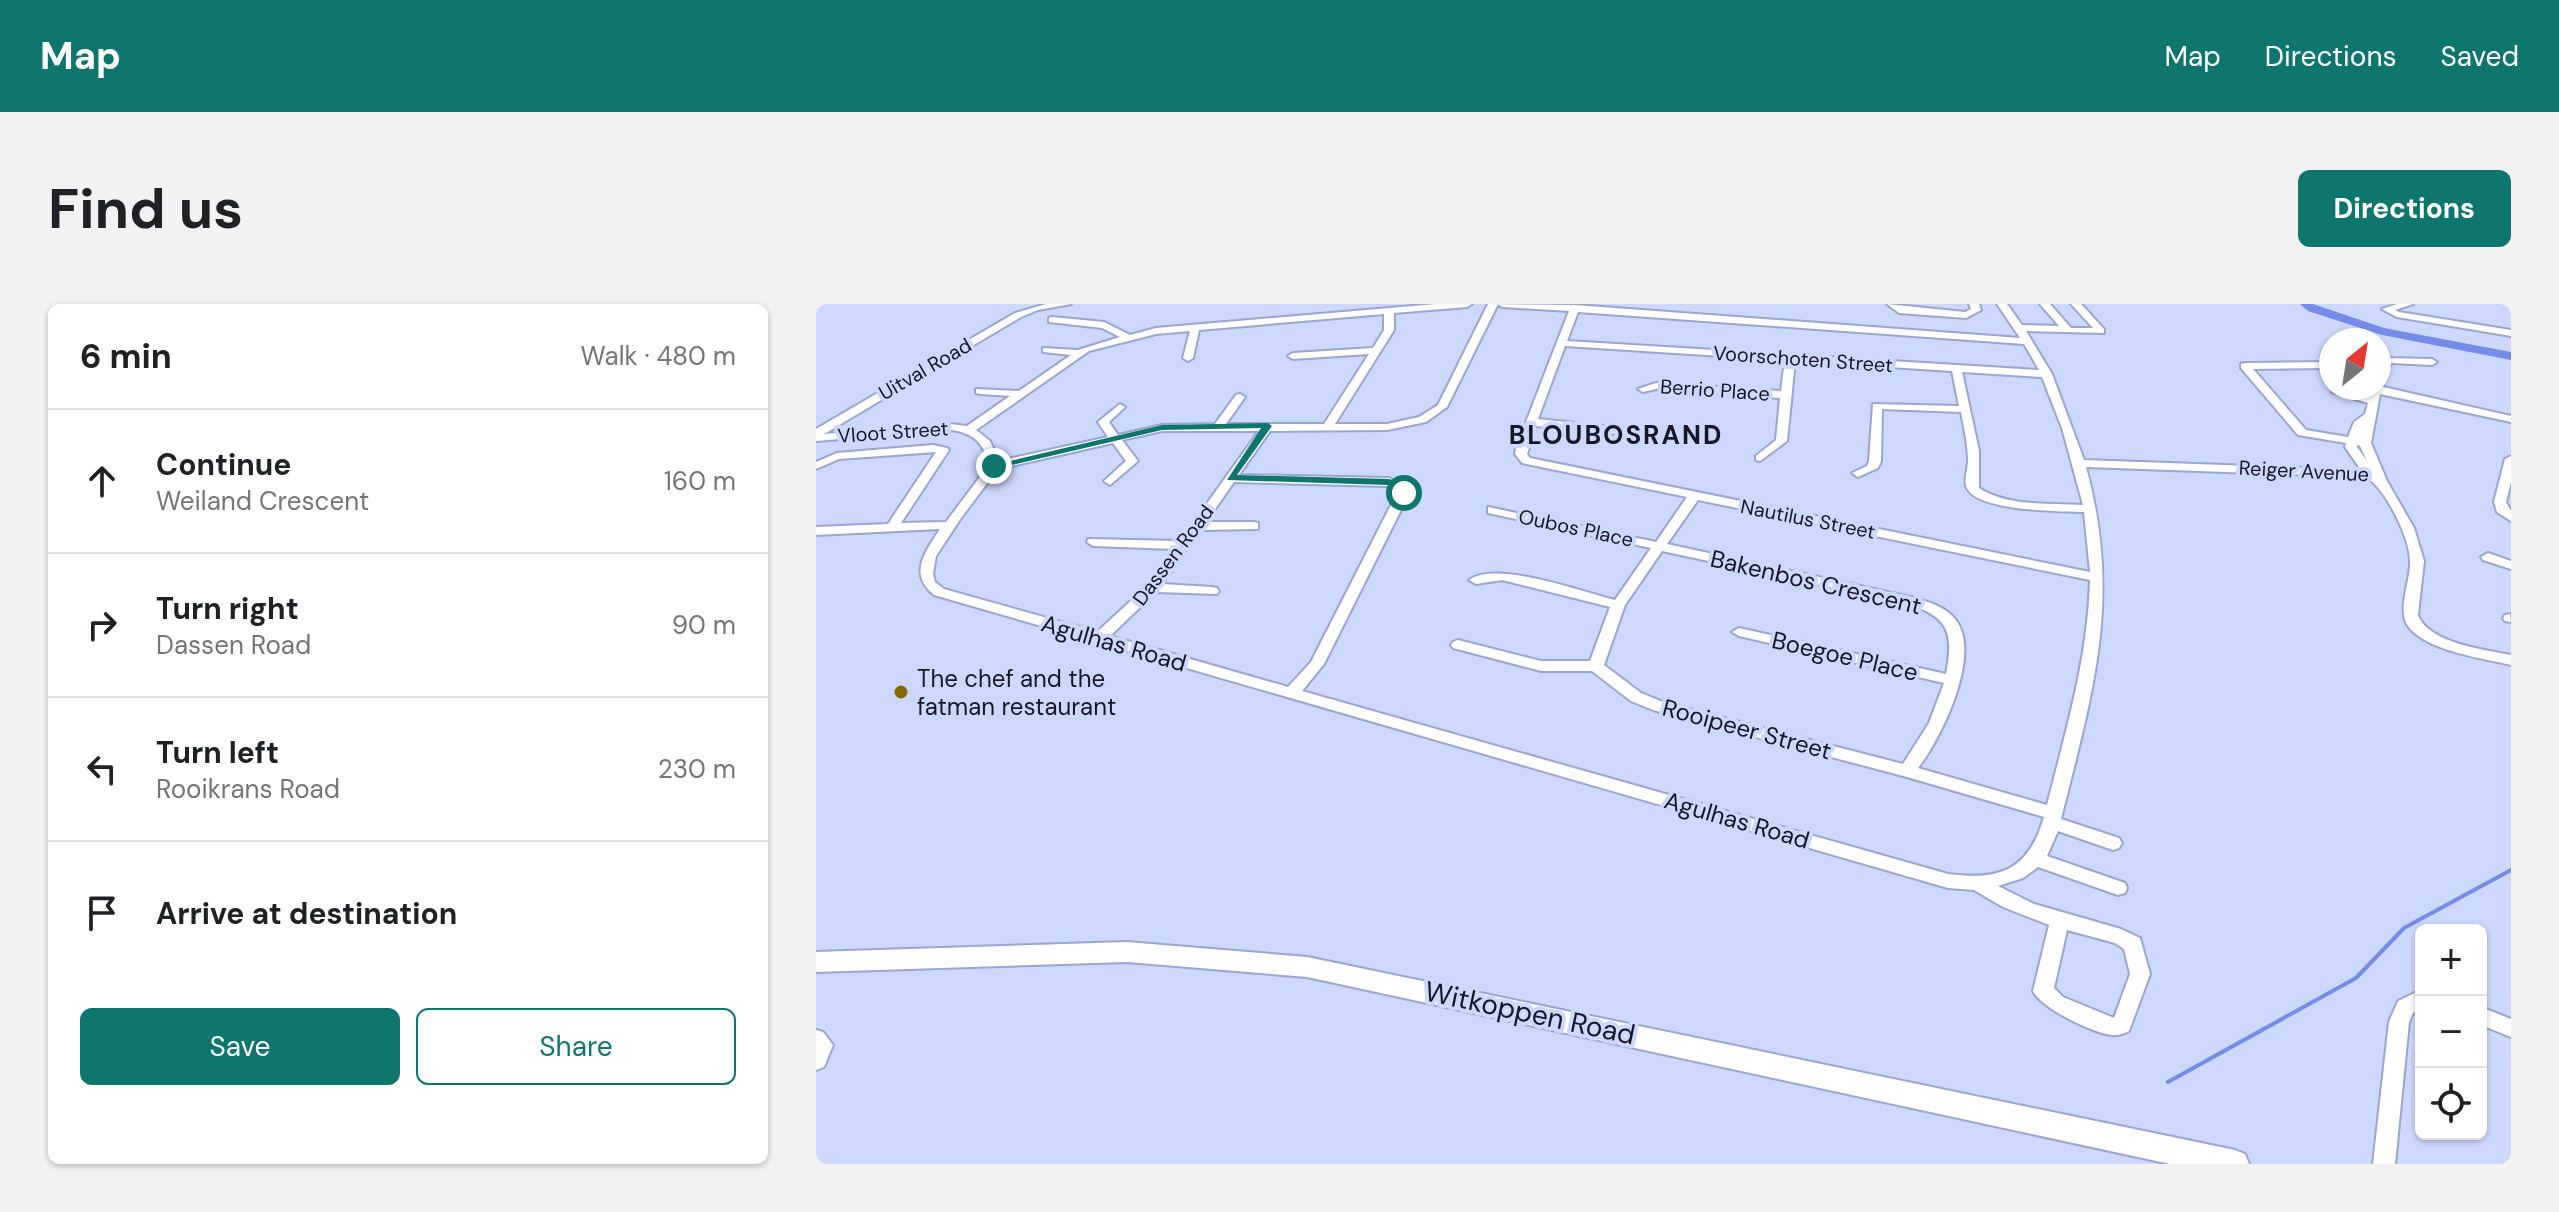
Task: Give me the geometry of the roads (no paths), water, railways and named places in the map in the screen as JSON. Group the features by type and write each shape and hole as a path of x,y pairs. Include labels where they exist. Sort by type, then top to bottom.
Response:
{"main road":[{"name":"Witkoppen Road","path":"816,962 1127,952 1307,967 2235,1164"}],"street":[{"name":"Uitval Road","path":"816,436 1018,315 1036,306 1066,304"},
{"path":"1467,304 1402,307 1389,311 1195,328 1097,344 970,429 981,437 994,457 994,466 1162,428 1220,425 1398,426 1436,413 1442,407 1493,304"},
{"path":"1502,304 2025,334 2101,331 2076,304"},
{"path":"1668,315 1672,304"},
{"path":"1892,304 1899,310 1966,315 1975,312 1974,304"},
{"path":"1982,881 2014,873 2036,859 2052,818 2087,680 2097,621 2090,509 2078,463 2047,374 2025,334 2002,304"},
{"path":"2045,304 2067,326 2062,331"},
{"path":"2408,304 2387,309 2439,316 2511,333"},
{"path":"1575,308 1533,422 1584,424 1651,434"},
{"path":"1328,426 1389,330 1389,311"},
{"path":"1052,320 1104,325 1127,337"},
{"path":"1188,358 1195,328"},
{"name":"Voorschoten Street","path":"1560,343 1957,371 2047,374"},
{"path":"1046,350 1081,353"},
{"path":"1293,356 1375,351"},
{"path":"1760,458 1780,444 1790,359"},
{"path":"2391,374 2432,362"},
{"path":"2319,365 2245,366 2302,433 2358,442"},
{"path":"1957,371 1974,459 1972,484 1975,491 2025,504 2090,509"},
{"path":"2391,374 2396,373"},
{"path":"2391,381 2511,419"},
{"name":"Berrio Place","path":"1643,389 1653,386 1787,395"},
{"path":"980,391 1021,394"},
{"path":"1220,425 1240,397"},
{"path":"2358,442 2373,400"},
{"path":"1858,473 1868,470 1875,461 1877,406 1964,409"},
{"path":"1110,481 1132,461 1103,422 1120,407"},
{"name":"Nautilus Street","path":"1533,422 1522,456 1536,464 2096,577"},
{"name":"Dassen Road","path":"1098,639 1153,588 1268,426"},
{"name":"Vloot Street","path":"816,436 970,429"},
{"path":"2358,442 2400,512 2416,555 2411,615 2414,624 2438,643 2511,660"},
{"path":"816,466 837,456 933,448 943,450 893,526"},
{"path":"2511,459 2500,505 2511,517"},
{"name":"Reiger Avenue","path":"2078,463 2377,477"},
{"name":"Agulhas Road","path":"994,466 926,566 932,588 949,596 1948,881 1982,881"},
{"path":"1230,478 1389,482 1405,490 1317,664 1291,693"},
{"path":"1458,645 1541,666 1596,666 1618,605 1694,496"},
{"name":"Oubos Place","path":"1492,510 1660,546"},
{"path":"816,531 952,525"},
{"path":"1197,526 1254,526"},
{"path":"1093,542 1182,545"},
{"name":"Bakenbos Crescent","path":"1660,546 1930,607 1950,620 1956,633 1950,680 1935,731 1925,751 1907,771"},
{"path":"2488,556 2511,565"},
{"path":"1476,580 1502,576 1618,605"},
{"path":"1153,588 1212,591"},
{"name":"Boegoe Place","path":"1739,632 1950,680"},
{"name":"Rooipeer Street","path":"1596,666 1636,697 1658,706 1907,771 2052,818 2113,843"},
{"path":"2036,859 2118,888"},
{"path":"1982,881 1997,896 2121,937 2133,944 2140,974 2122,1025 2113,1027 2056,1003 2043,991 2060,919"},
{"path":"2384,1164 2399,1022 2413,1003"},
{"path":"2487,1018 2511,1028"},
{"path":"816,1039 822,1045 816,1060"}],"waterway":[{"path":"2306,304 2312,309 2382,331 2511,356"},
{"path":"2168,1082 2356,978 2404,928 2511,870"}],"place":[{"name":"The chef and the fatman restaurant","path":"901,692"}],"district":[{"name":"BLOUBOSRAND","path":"1616,435"}]}
